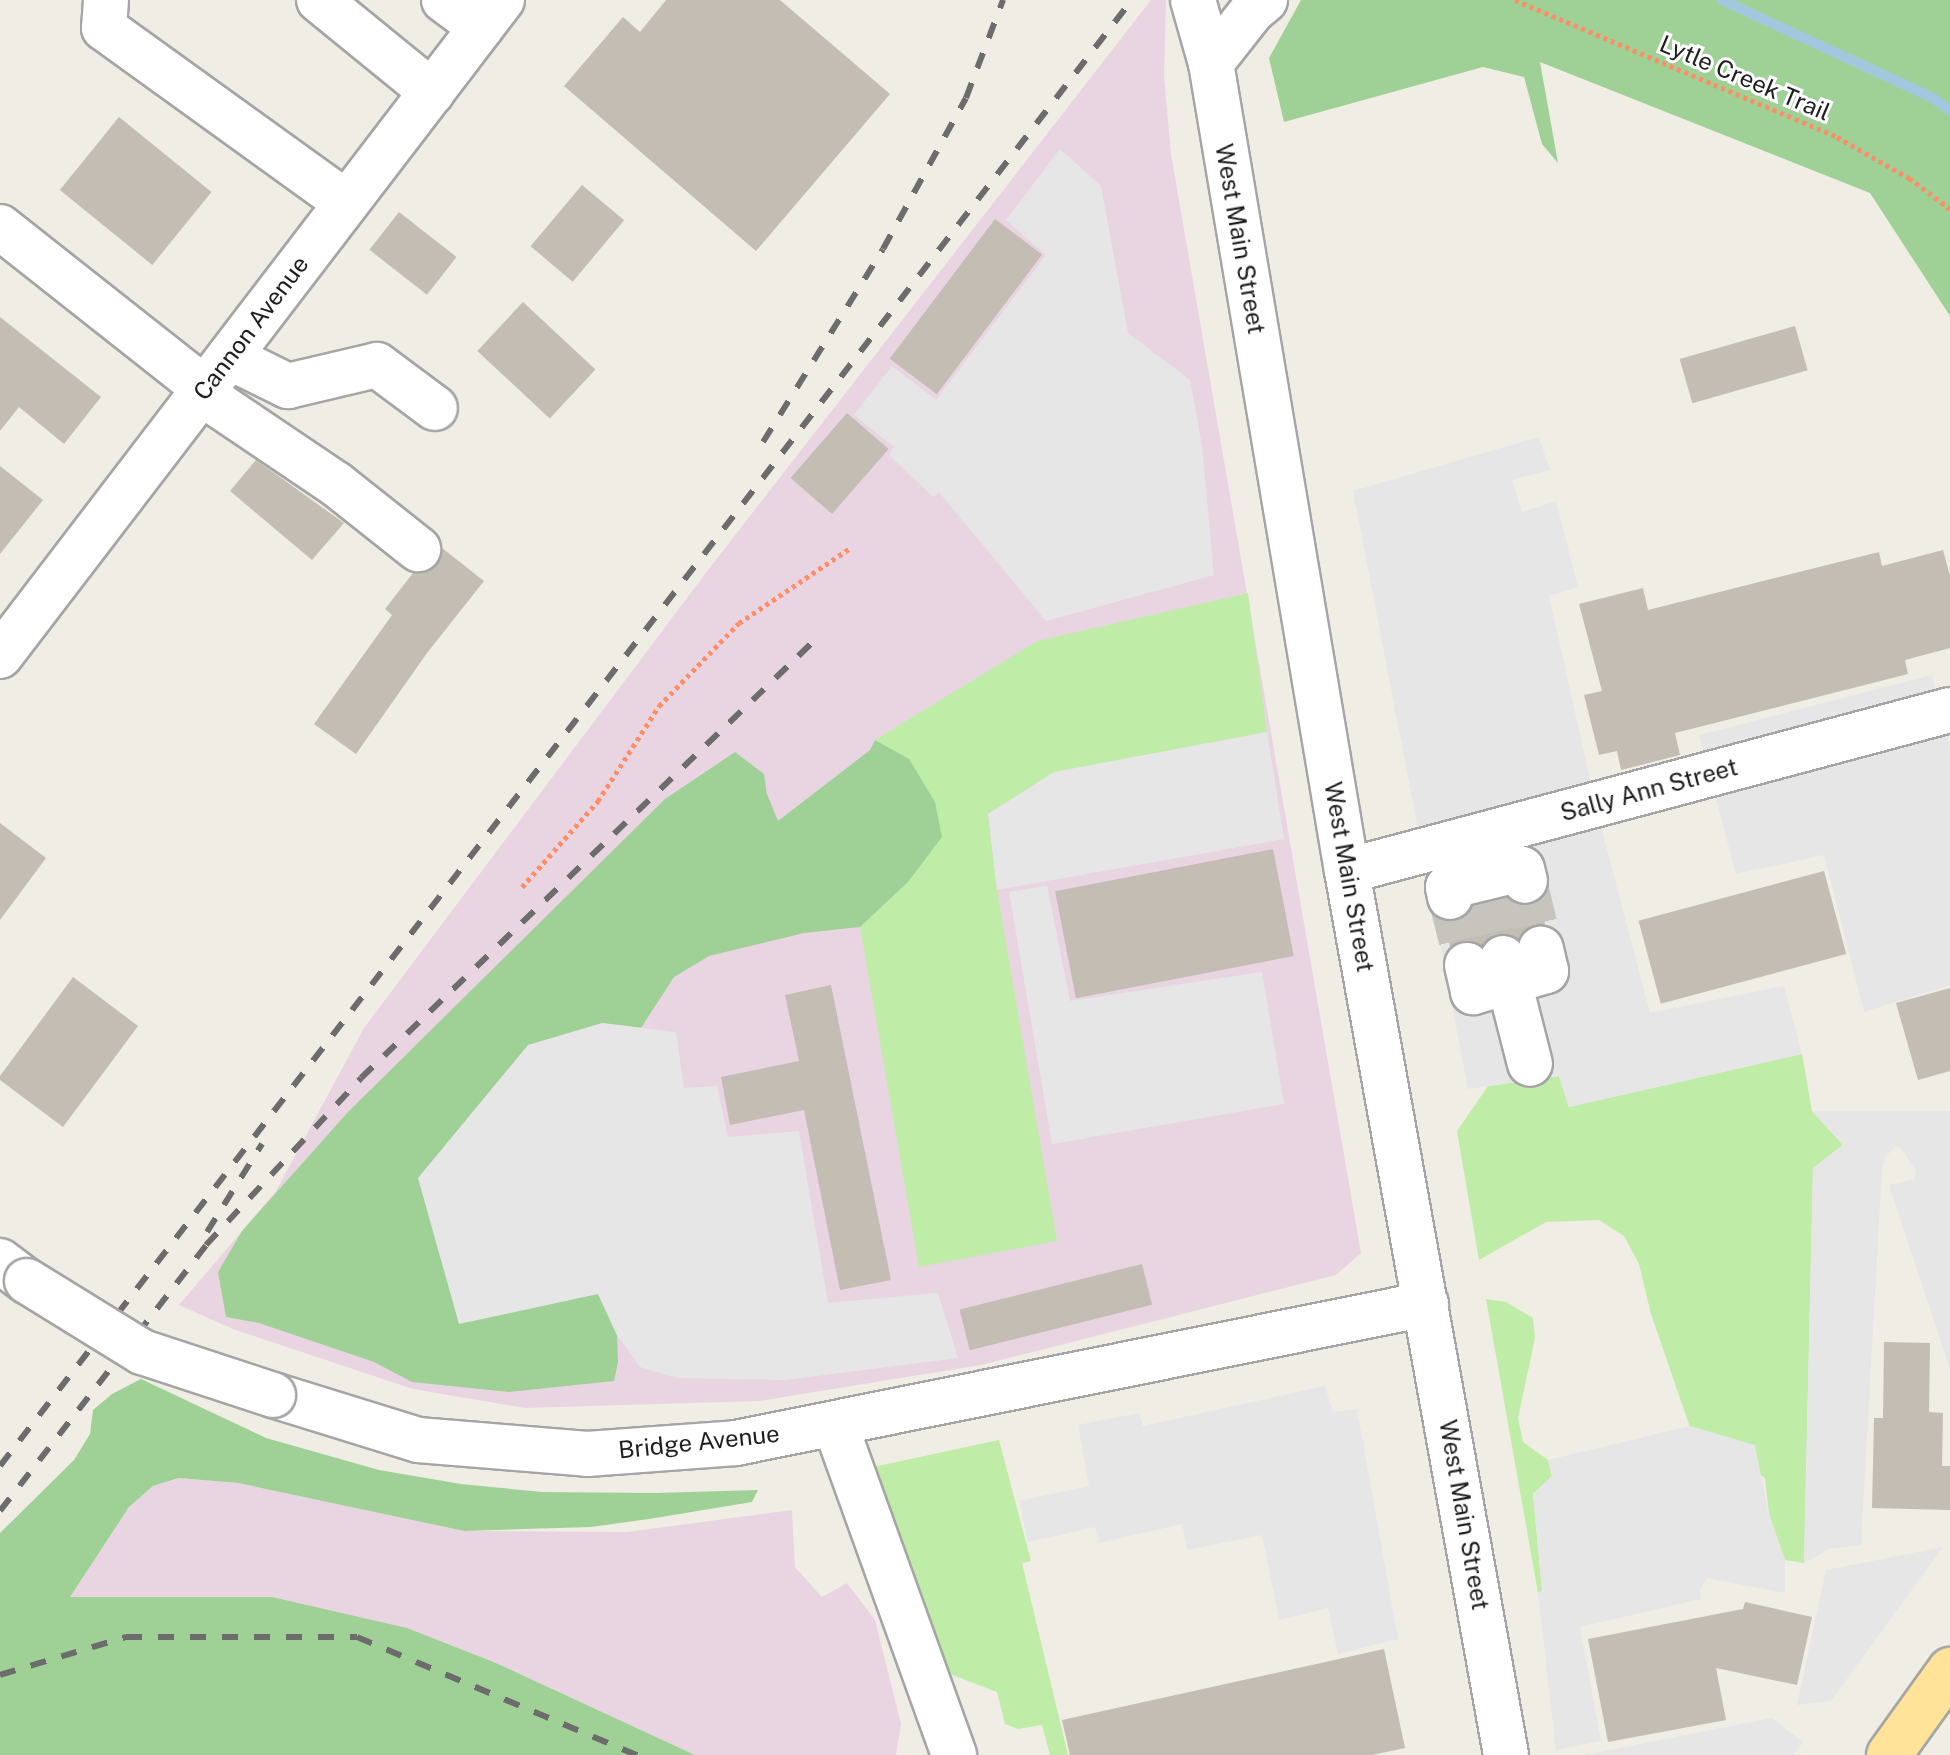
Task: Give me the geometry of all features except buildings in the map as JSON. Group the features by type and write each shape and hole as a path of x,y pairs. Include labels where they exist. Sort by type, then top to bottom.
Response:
{"main road":[{"path":"1889,1755 1950,1670"}],"street":[{"path":"106,0 104,28 347,203"},
{"path":"319,0 432,92"},
{"path":"444,0 492,14"},
{"name":"West Main Street","path":"1193,0 1211,63 1347,871 1426,1304 1494,1753"},
{"path":"1211,63 1252,11 1265,0"},
{"name":"Cannon Avenue","path":"0,656 492,14"},
{"path":"0,227 212,379 418,549"},
{"path":"212,379 288,386 377,365 435,408"},
{"name":"Sally Ann Street","path":"1347,871 1484,876 1950,710"},
{"path":"1505,963 1530,1064"},
{"name":"Bridge Avenue","path":"13,1271 142,1352 273,1395 418,1440 587,1454 736,1443 1426,1304"},
{"path":"835,1424 954,1755"}],"path":[{"name":"Lytle Creek Trail","path":"1515,0 1837,137 1909,178 1950,209"},
{"path":"522,887 598,801 659,706 739,623 850,548"}],"shaded area":[{"path":"1151,0 1166,0 1164,75 1171,154 1361,1253 1336,1275 981,1365 759,1401 525,1408 413,1389 233,1329 179,1305 276,1191 364,1028 708,570"},
{"path":"1060,149 1101,186 1128,333 1190,380 1202,446 1214,575 1046,621 939,492 933,497 889,455 894,447 854,415 892,366 936,400 1046,255 1006,220"},
{"path":"1539,437 1550,470 1512,480 1522,512 1556,501 1578,587 1549,596 1599,819 1650,1013 1784,986 1802,1054 1569,1107 1559,1076 1468,1089 1353,491"},
{"path":"1932,675 1950,748 1950,985 1864,1012 1824,855 1736,874 1699,735"},
{"path":"1267,732 1284,839 997,890 988,814 1054,772"},
{"path":"1047,886 1070,1001 1262,972 1284,1104 1052,1144 1009,892"},
{"path":"602,1023 676,1032 684,1088 717,1086 728,1137 799,1131 828,1303 938,1293 958,1358 785,1380 677,1378 640,1367 617,1335 598,1294 459,1324 418,1178 528,1045"},
{"path":"1812,1111 1950,1111 1950,1369 1889,1185 1914,1179 1916,1171 1901,1148 1895,1147 1885,1157 1882,1168 1861,1545 1829,1549 1804,1563 1813,1168 1843,1145"},
{"path":"1325,1386 1333,1412 1357,1409 1398,1639 1338,1654 1328,1608 1279,1620 1262,1535 1187,1550 1182,1524 1099,1543 1095,1527 1028,1542 1019,1501 1089,1486 1078,1425 1139,1413 1143,1426"},
{"path":"1690,1426 1755,1445 1769,1514 1785,1560 1785,1593 1707,1578 1700,1589 1701,1599 1580,1627 1601,1741 1556,1750 1538,1593 1542,1590 1533,1494 1552,1476 1548,1460"},
{"path":"180,1478 238,1483 464,1531 627,1532 792,1510 795,1567 822,1597 847,1583 875,1620 901,1724 896,1755 695,1755 496,1663 272,1597 69,1598 129,1507 153,1486"},
{"path":"1943,1547 1831,1701 1797,1705 1826,1570"},
{"path":"1772,1718 1803,1742 1794,1755 1584,1755"}],"green space":[{"path":"1301,0 1950,0 1950,316 1870,193 1540,62 1558,163 1542,144 1524,77 1483,67 1284,122 1269,58"},
{"path":"1248,593 1267,732 1055,772 988,814 997,890 1057,1241 919,1267 860,927 908,882 909,759 875,740 1037,641"},
{"path":"875,740 909,759 935,802 942,837 908,882 860,927 804,933 709,956 674,977 641,1028 602,1023 598,1294 617,1335 618,1362 614,1381 509,1392 412,1382 374,1362 259,1323 226,1317 218,1272 242,1231 348,1112 665,799 735,752 764,774 767,794 778,821 870,750"},
{"path":"1802,1054 1812,1111 1843,1145 1813,1168 1804,1563 1785,1560 1769,1514 1765,1478 1691,1430 1651,1314 1639,1264 1624,1236 1599,1220 1546,1222 1479,1260 1457,1131 1488,1086 1559,1076 1569,1107"},
{"path":"1486,1299 1506,1302 1533,1318 1535,1338 1518,1418 1523,1442 1548,1460 1552,1476 1533,1494 1542,1591 1538,1593"},
{"path":"141,1379 266,1438 379,1470 461,1484 542,1492 758,1490 752,1502 649,1519 591,1527 464,1531 238,1483 179,1478 153,1486 129,1507 70,1597 272,1597 407,1628 496,1663 695,1755 0,1755 0,1533 74,1460 90,1434 93,1410 112,1394"},
{"path":"999,1440 1031,1561 1022,1563 1068,1755 1050,1755 1042,1725 1018,1729 1005,1724 997,1692 942,1671 864,1469"}],"waterway":[{"path":"1722,0 1933,98 1950,111"}],"tunnel":[{"path":"1525,881 1541,949"},
{"path":"1486,889 1503,958"},
{"path":"1450,897 1467,965"}],"railway":[{"path":"763,442 883,249 966,98 1003,0"},
{"path":"0,1466 1132,0"},
{"path":"0,1511 206,1245 361,1078 817,638"},
{"path":"207,1232 262,1144"},
{"path":"0,1675 126,1637 357,1637 637,1755"}]}
